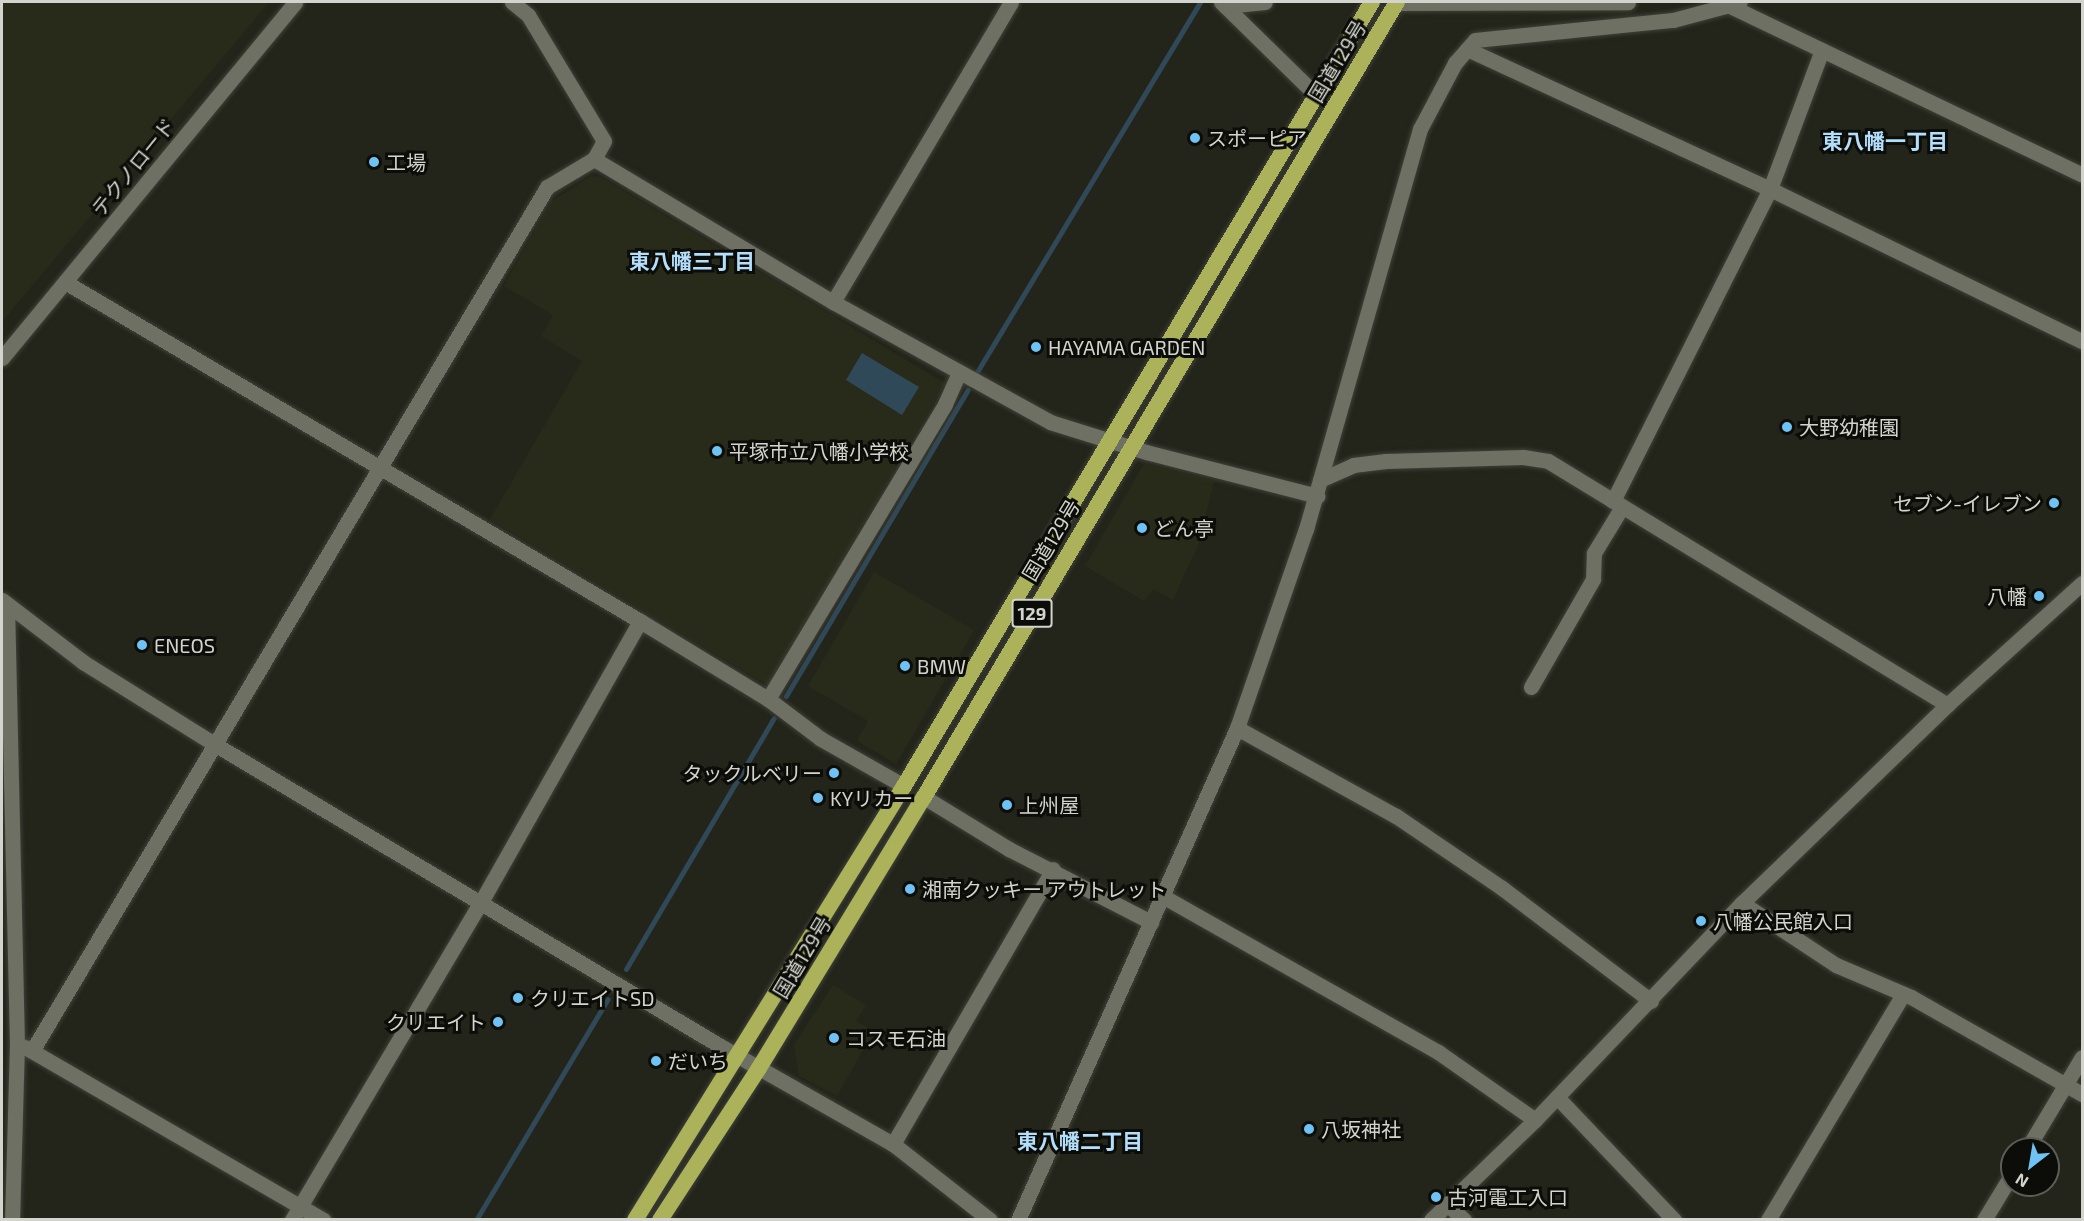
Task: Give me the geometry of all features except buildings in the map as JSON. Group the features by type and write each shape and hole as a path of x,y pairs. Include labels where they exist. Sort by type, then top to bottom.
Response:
{"highway":[{"name":"国道129号","path":"635,1220 739,1056 904,786 1372,2"},
{"name":"国道129号","path":"660,1220 759,1068 924,797 1130,447 1397,2"}],"street":[{"name":"テクノロード","path":"2,358 295,2"},
{"path":"32,1051 547,187 594,159 604,141 528,15 512,2"},
{"path":"833,302 1011,2"},
{"path":"1223,4 1265,2"},
{"path":"1397,2 1628,2"},
{"path":"1223,4 1315,94"},
{"path":"1018,1220 1164,897 1237,728 1282,607 1317,496 1420,129 1455,63 1475,40 1672,20 1735,4 1822,50 2082,175"},
{"path":"1467,50 1770,189 2082,341"},
{"path":"1531,687 1593,579 1594,553 1770,189 1822,50"},
{"path":"594,159 833,302 1050,422 1130,447 1317,496"},
{"path":"65,282 640,621 768,699 821,739 904,786"},
{"path":"768,699 945,404 959,372"},
{"path":"1320,480 1353,465 1386,461 1523,457 1548,461 1947,705"},
{"path":"1431,1220 1535,1120 1742,903 1947,705 2082,583"},
{"path":"4,602 84,662 216,745 759,1068 893,1144 990,1220"},
{"path":"4,602 17,1043 12,1220"},
{"path":"292,1220 481,902 640,621"},
{"path":"1237,728 1396,816 1502,888 1651,1001"},
{"path":"924,797 1009,849 1053,869 1151,922"},
{"path":"893,1144 1053,869"},
{"path":"1164,897 1438,1052 1535,1120"},
{"path":"1742,903 1836,965 1903,994 2082,1094"},
{"path":"1768,1220 1903,994"},
{"path":"17,1043 324,1220"},
{"path":"2034,1137 2082,1057"},
{"path":"1557,1097 1674,1220"},
{"path":"1984,1220 2000,1194"},
{"path":"1447,1204 1464,1220"}],"shaded area":[{"path":"2,2 269,2 2,322"},
{"name":"平塚市立八幡小学校","path":"591,176 600,177 945,383 768,685 490,519 582,361 541,336 553,315 504,286 551,202"},
{"path":"1144,464 1214,481 1199,543 1173,600 1153,589 1144,601 1085,566"},
{"name":"BMW","path":"874,572 974,630 896,764 857,741 868,721 808,686"},
{"path":"833,985 866,1005 856,1021 874,1031 837,1096 799,1076 794,1045"}],"water":[{"path":"862,353 919,387 902,415 846,380"}],"waterway":[{"path":"977,372 1200,2"},
{"path":"786,696 968,390"},
{"path":"626,969 774,718"},
{"path":"476,1220 608,999"}],"place":[{"name":"スポーピア","path":"1195,138"},
{"name":"工場","path":"374,162"},
{"name":"HAYAMA GARDEN","path":"1036,347"},
{"name":"大野幼稚園","path":"1787,427"},
{"name":"平塚市立八幡小学校","path":"717,451"},
{"name":"セブン-イレブン","path":"2054,503"},
{"name":"どん亭","path":"1142,528"},
{"name":"八幡","path":"2039,596"},
{"name":"ENEOS","path":"142,645"},
{"name":"BMW","path":"905,666"},
{"name":"タックルベリー","path":"834,773"},
{"name":"KYリカー","path":"818,798"},
{"name":"上州屋","path":"1007,805"},
{"name":"湘南クッキー アウトレット","path":"910,889"},
{"name":"八幡公民館入口","path":"1701,921"},
{"name":"クリエイトSD","path":"518,998"},
{"name":"クリエイト","path":"498,1022"},
{"name":"コスモ石油","path":"834,1038"},
{"name":"だいち","path":"656,1061"},
{"name":"八坂神社","path":"1309,1129"},
{"name":"古河電工入口","path":"1436,1197"}],"district":[{"name":"東八幡一丁目","path":"1885,141"},
{"name":"東八幡三丁目","path":"692,261"},
{"name":"東八幡二丁目","path":"1080,1141"}]}
